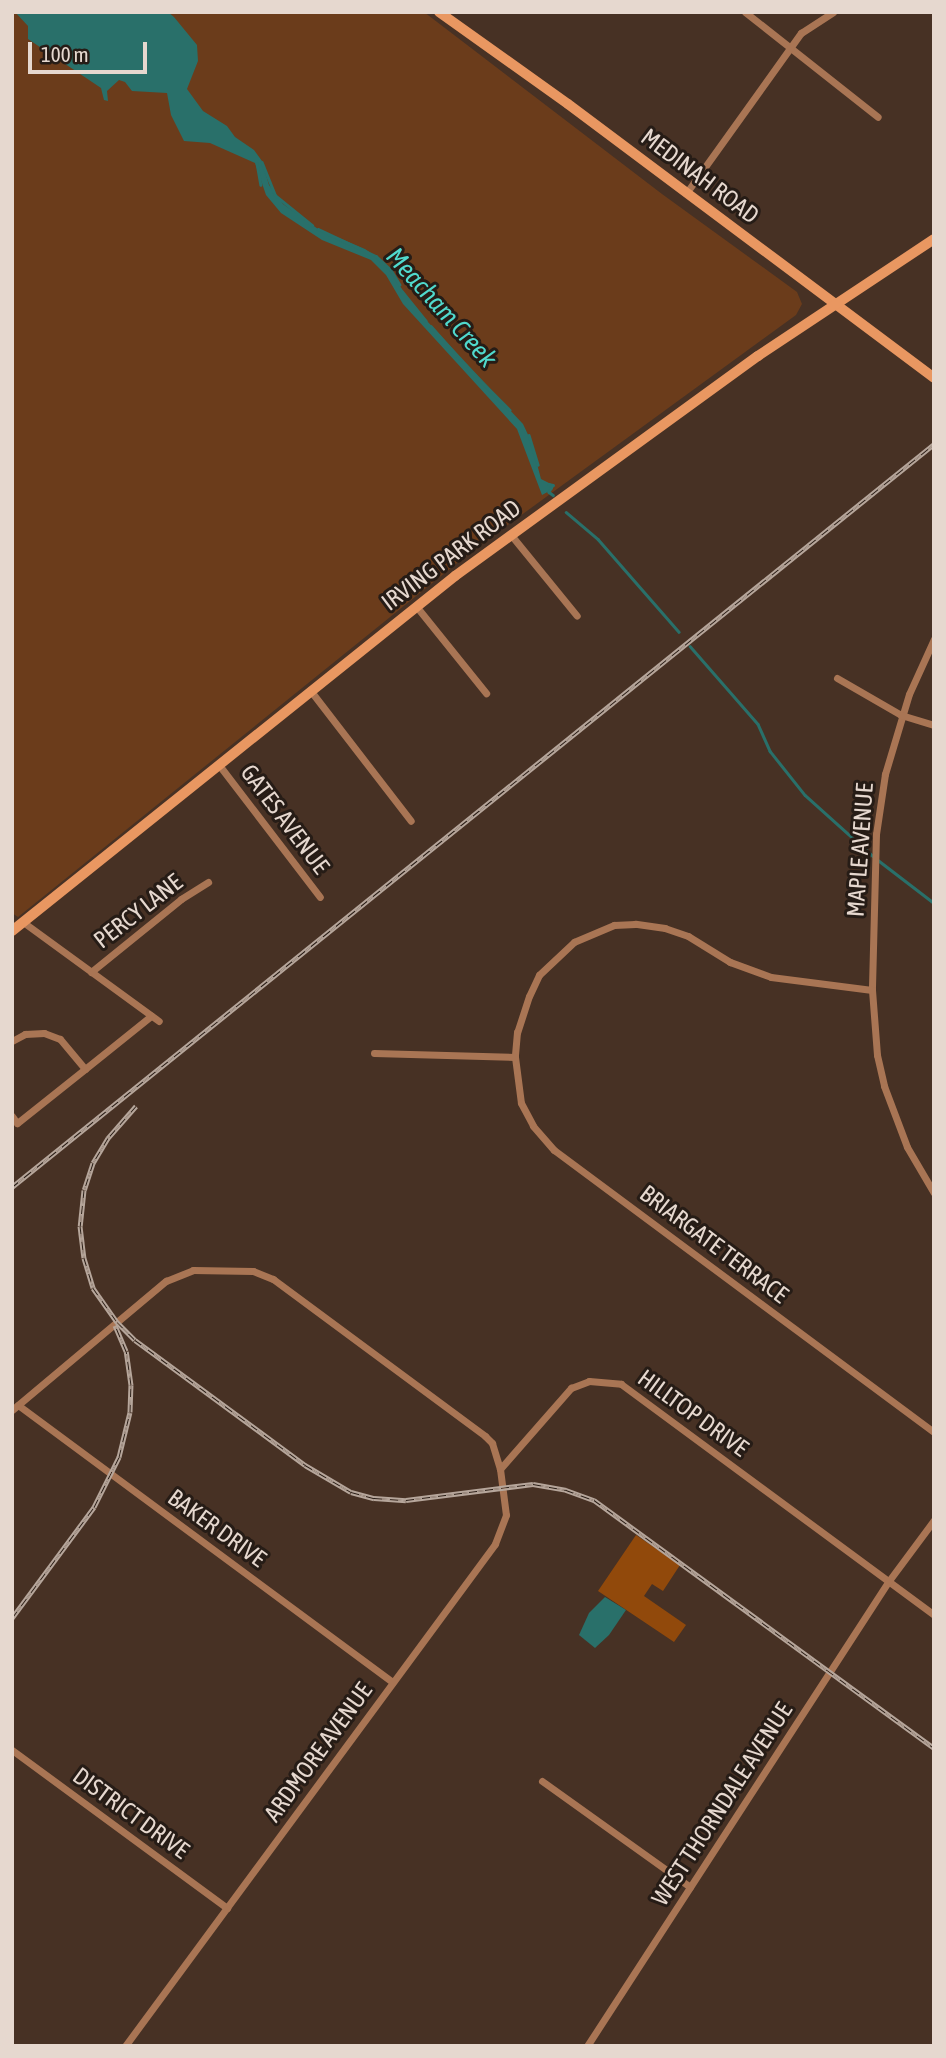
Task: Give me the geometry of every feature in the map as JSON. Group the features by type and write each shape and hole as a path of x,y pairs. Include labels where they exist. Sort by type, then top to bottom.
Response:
{"main road":[{"name":"MEDINAH ROAD","path":"439,12 687,192 934,377"},
{"name":"IRVING PARK ROAD","path":"12,931 416,606 758,356 934,239"}],"street":[{"path":"746,12 878,117"},
{"path":"687,192 801,33 833,12"},
{"path":"511,535 577,615"},
{"path":"416,606 486,693"},
{"name":"MAPLE AVENUE","path":"934,639 901,715 885,774 874,869 872,990 877,1055 884,1086 907,1147 934,1193"},
{"path":"837,678 901,715 934,725"},
{"path":"310,691 411,821"},
{"name":"GATES AVENUE","path":"219,765 320,897"},
{"name":"PERCY LANE","path":"91,972 181,899 208,882"},
{"path":"23,922 159,1021"},
{"name":"BRIARGATE TERRACE","path":"872,990 771,977 730,962 680,933 656,926 614,925 585,936 552,960 528,996 517,1032 515,1057 521,1103 533,1126 554,1150 934,1432"},
{"path":"12,1116 15,1125 151,1016"},
{"path":"12,1041 25,1034 44,1033 60,1039 85,1069"},
{"path":"374,1053 515,1057"},
{"path":"15,1407 166,1281 193,1270 246,1270 273,1279 485,1436 492,1443 500,1469"},
{"name":"HILLTOP DRIVE","path":"500,1469 571,1388 589,1381 621,1384 934,1615"},
{"name":"BAKER DRIVE","path":"15,1407 393,1682"},
{"name":"ARDMORE AVENUE","path":"125,2046 503,1529 506,1509 500,1469"},
{"name":"WEST THORNDALE AVENUE","path":"587,2046 888,1582 934,1520"},
{"name":"DISTRICT DRIVE","path":"12,1750 227,1908"},
{"path":"542,1781 690,1887"}],"shaded area":[{"path":"12,12 424,12 662,194 797,292 802,304 796,315 472,551 18,917 12,913"},
{"path":"636,1535 680,1565 663,1591 652,1584 644,1596 686,1625 674,1642 598,1591"}],"water":[{"path":"15,12 168,12 174,17 197,45 198,61 187,89 203,111 227,126 235,137 254,150 262,161 269,185 283,204 318,229 365,249 384,262 414,307 523,424 531,441 541,479 553,485 553,489 542,495 517,429 403,304 386,275 371,260 322,240 281,213 266,195 255,163 210,143 184,141 171,115 167,93 132,91 125,82 119,80 107,91 108,101 104,100 101,88 28,39 28,26"},
{"path":"605,1597 626,1610 609,1635 595,1648 579,1635 589,1613"}],"waterway":[{"name":"Meacham Creek","path":"262,162 275,195 312,225"},
{"name":"Meacham Creek","path":"257,163 261,185"},
{"name":"Meacham Creek","path":"318,229 376,256 391,270 400,285"},
{"name":"Meacham Creek","path":"402,291 426,321"},
{"name":"Meacham Creek","path":"431,326 461,360"},
{"name":"Meacham Creek","path":"468,368 510,410"},
{"name":"Meacham Creek","path":"529,435 538,465"},
{"name":"Meacham Creek","path":"549,484 553,485 549,492 553,495"},
{"name":"Meacham Creek","path":"566,512 598,539 679,632"},
{"name":"Meacham Creek","path":"690,646 758,724 770,751 805,795 873,856"},
{"name":"Meacham Creek","path":"878,860 934,903"}],"railway":[{"path":"12,1187 934,444"},
{"path":"136,1106 108,1138 93,1163 84,1190 80,1226 84,1258 93,1288 117,1322 135,1340 305,1465 351,1492 374,1498 406,1500 533,1484 566,1490 594,1500 934,1748"},
{"path":"12,1618 94,1507 119,1457 130,1412 131,1385 126,1351 115,1325"}]}
